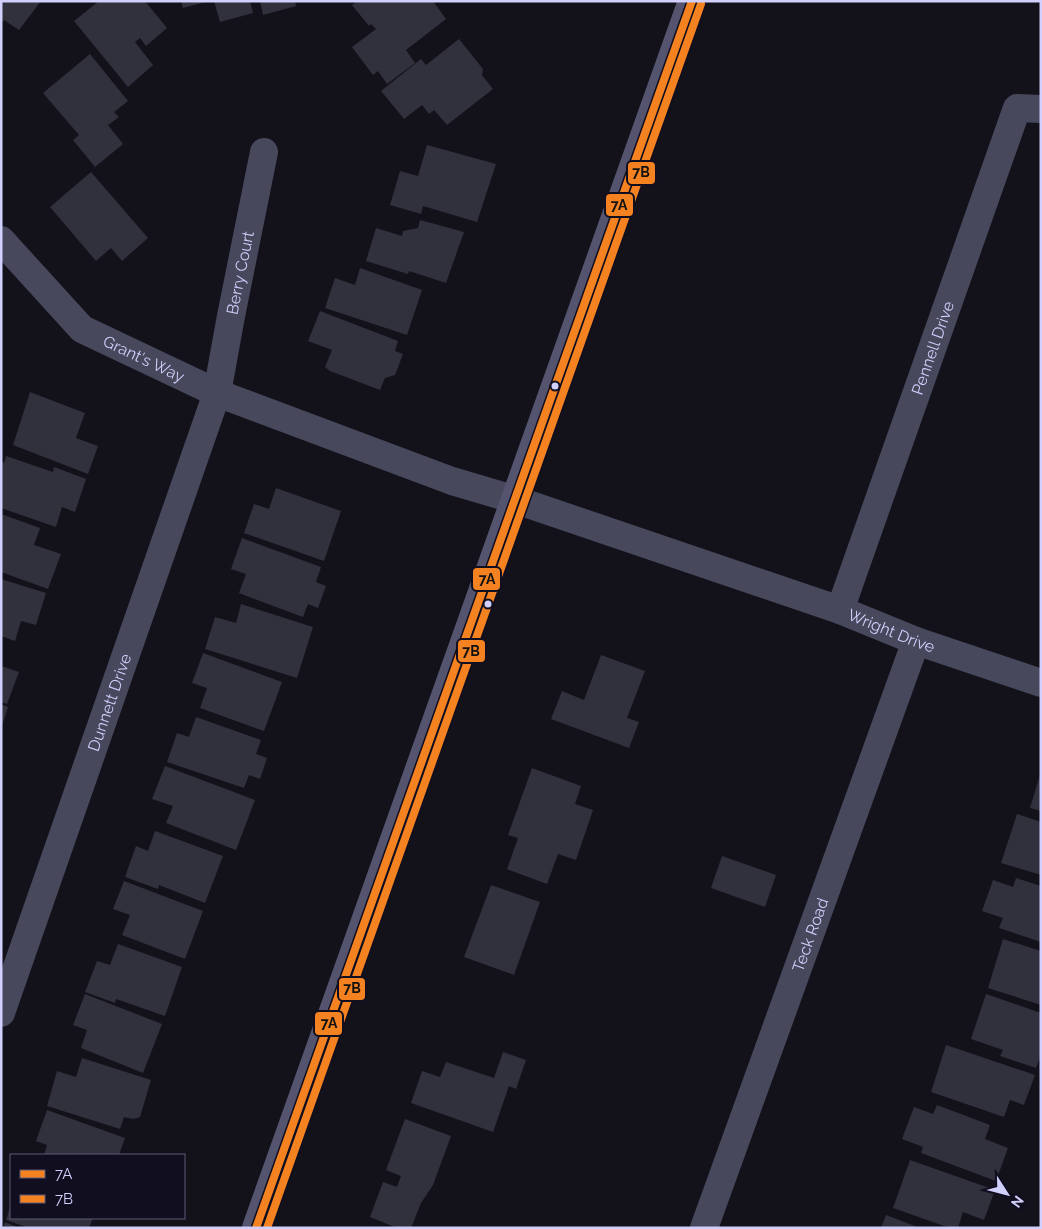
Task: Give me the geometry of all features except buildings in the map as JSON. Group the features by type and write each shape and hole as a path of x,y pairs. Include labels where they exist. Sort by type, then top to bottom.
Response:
{"street":[{"path":"256,1228 692,1"},
{"name":"Pennell Drive","path":"840,610 1017,108 1041,109"},
{"name":"Berry Court","path":"217,393 264,152"},
{"name":"Grant's Way","path":"1,240 82,329 217,393 452,481 516,500"},
{"name":"Dunnett Drive","path":"1,1013 217,393"},
{"name":"Wright Drive","path":"516,500 840,610 916,641 1041,683"},
{"name":"Teck Road","path":"704,1228 916,641"}],"transit line":[{"name":"7A","path":"256,1228 692,1"},
{"name":"7B","path":"267,1228 701,4"}]}
